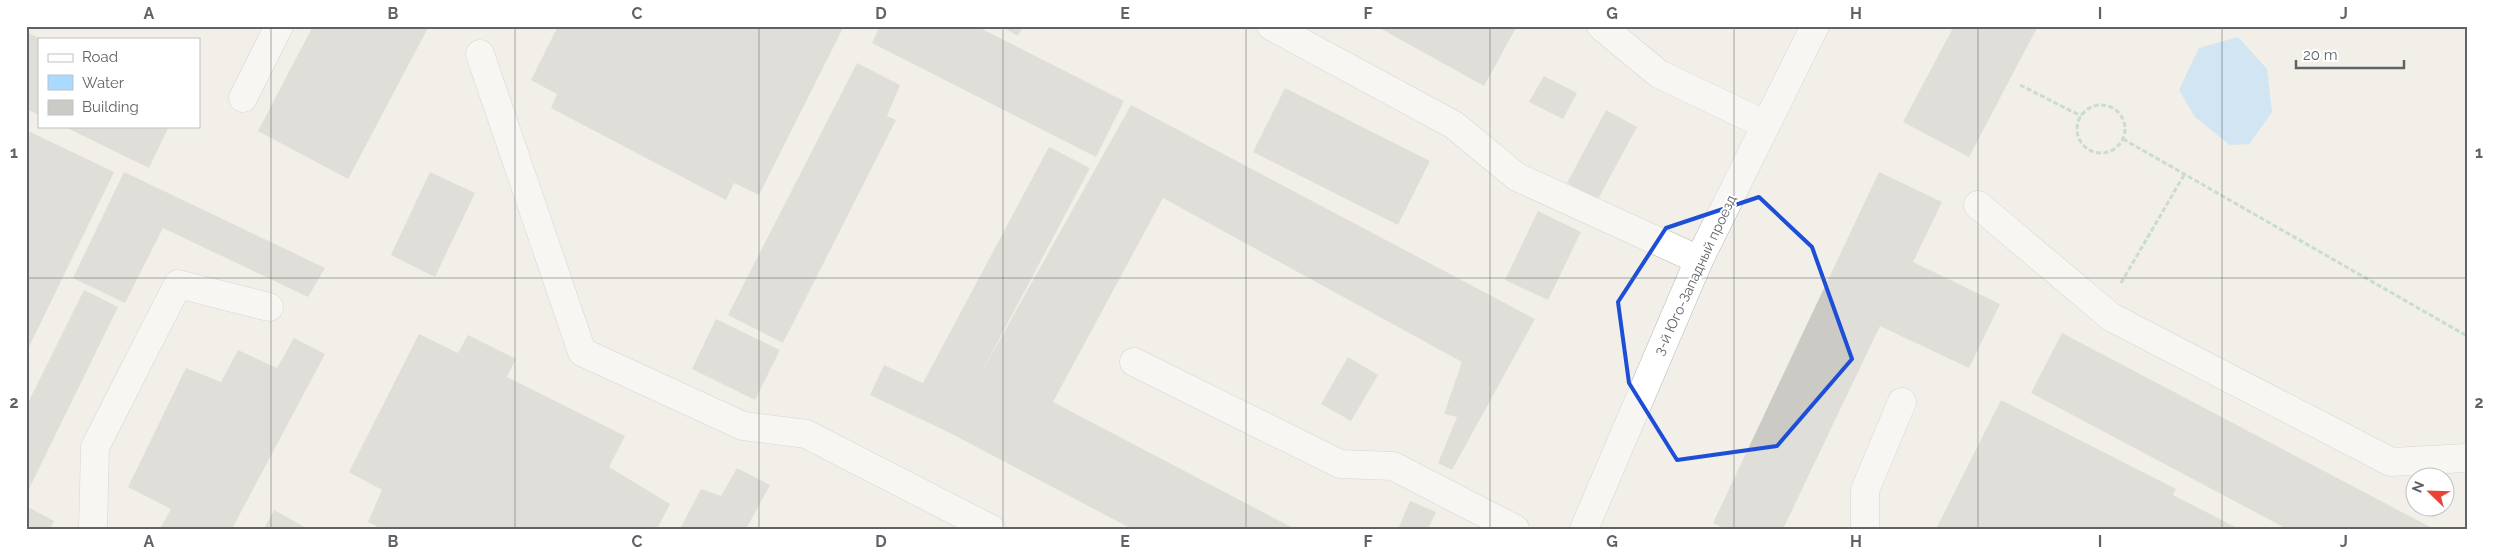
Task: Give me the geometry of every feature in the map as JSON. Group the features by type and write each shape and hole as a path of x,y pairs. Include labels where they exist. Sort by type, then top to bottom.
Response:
{"street":[{"path":"243,98 279,26"},
{"path":"1271,26 1454,125 1517,177 1699,260"},
{"path":"1601,26 1660,74 1766,125"},
{"name":"3-й Юго-Западный проезд","path":"1584,529 1699,260 1815,26"},
{"path":"480,54 582,352 743,426 806,434 991,529"},
{"path":"1978,205 2111,317 2391,462 2467,458"},
{"path":"93,529 95,447 178,284 269,307"},
{"path":"1134,362 1340,464 1393,466 1515,529"},
{"path":"1866,529 1865,490 1902,402"}],"path":[{"path":"2020,85 2081,116"},
{"path":"2098,105 2113,109 2123,120 2125,129 2123,140 2117,147 2108,152 2098,153 2089,150 2082,144 2078,134 2078,124 2081,116 2089,108 2098,105"},
{"path":"2123,140 2467,336"},
{"path":"2104,312 2184,175"}],"highlighted area":[{"path":"1759,197 1812,247 1852,359 1777,446 1677,460 1629,383 1618,302 1666,228"}],"water":[{"path":"2238,37 2267,69 2272,112 2249,144 2230,145 2195,117 2179,90 2199,48"}],"building":[{"path":"313,26 429,26 348,179 258,131"},
{"path":"558,26 844,26 759,195 734,183 726,200 551,108 557,94 531,80"},
{"path":"880,26 976,26 1124,101 1096,157 872,43"},
{"path":"1000,26 1023,26 1018,36"},
{"path":"1376,26 1517,26 1484,86"},
{"path":"1954,26 2038,26 1969,157 1903,122"},
{"path":"26,32 39,38 38,115 26,109"},
{"path":"857,63 900,85 887,116 896,120 783,343 728,315"},
{"path":"1544,76 1577,93 1563,119 1529,102"},
{"path":"1285,88 1430,161 1398,225 1253,152"},
{"path":"1131,105 1535,319 1452,470 1438,463 1457,417 1444,414 1462,362 1163,198 1053,402 1295,529 1132,529 950,433 870,395 884,365 923,383 1049,147 1090,168 979,377"},
{"path":"1606,110 1637,127 1598,199 1567,183"},
{"path":"67,128 168,128 149,168"},
{"path":"26,130 114,172 26,353"},
{"path":"124,172 325,268 308,297 163,228 125,303 73,278"},
{"path":"430,172 475,193 435,277 391,255"},
{"path":"1879,172 1942,202 1913,262 2000,304 1969,368 1880,326 1783,529 1725,529 1713,523"},
{"path":"1538,211 1581,232 1548,300 1505,280"},
{"path":"84,290 118,307 26,495 26,407"},
{"path":"716,319 780,350 755,400 692,369"},
{"path":"2062,333 2406,514 2406,518 2413,518 2434,529 2287,529 2031,393"},
{"path":"419,334 458,353 468,335 516,359 507,377 625,436 609,467 670,504 657,529 382,529 368,522 382,490 349,472"},
{"path":"294,338 325,354 232,529 160,529 171,509 128,487 186,368 221,382 238,350 277,368"},
{"path":"1348,357 1378,375 1351,421 1321,404"},
{"path":"2001,400 2176,489 2173,495 2239,529 1936,529"},
{"path":"737,468 770,485 746,529 680,529 701,489 721,496"},
{"path":"1410,501 1436,512 1428,529 1398,529"},
{"path":"26,506 54,521 50,529 26,529"},
{"path":"274,510 308,529 264,529"}]}
